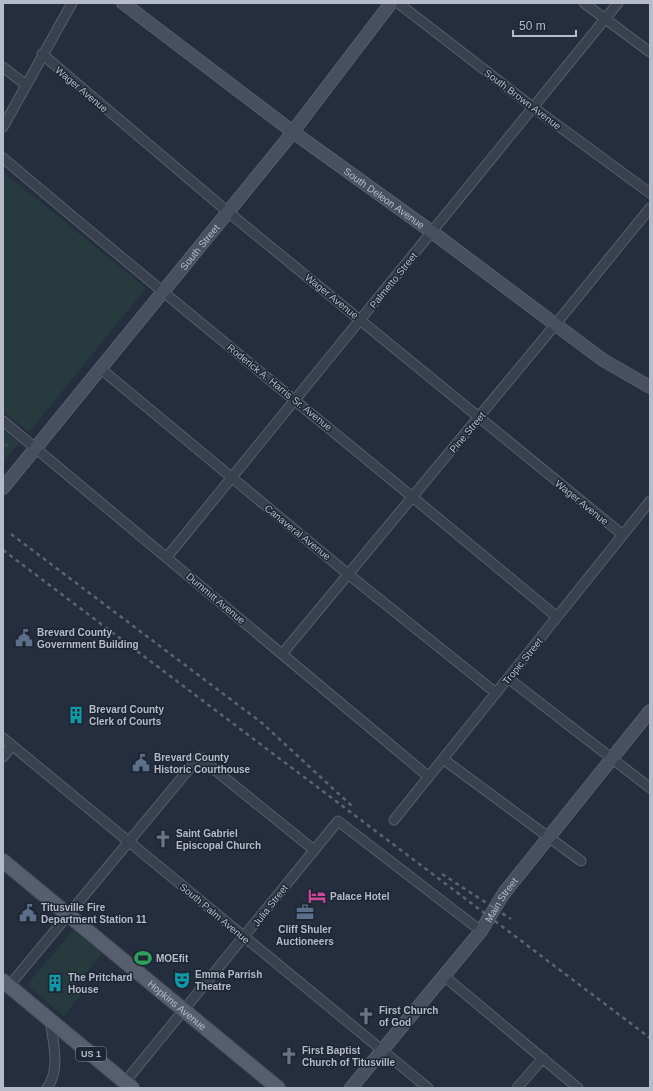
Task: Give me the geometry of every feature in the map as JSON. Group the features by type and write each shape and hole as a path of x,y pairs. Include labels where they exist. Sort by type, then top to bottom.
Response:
{"main road":[{"name":"Hopkins Avenue","path":"3,861 278,1088"},
{"name":"US 1","path":"6,984 128,1085"}],"street":[{"path":"3,127 42,54 72,3"},
{"name":"South Deleon Avenue","path":"123,3 292,132 432,232 555,326 603,360 650,387"},
{"name":"South Street","path":"3,488 101,370 292,132 391,3"},
{"name":"South Brown Avenue","path":"398,3 534,108 650,193"},
{"path":"584,3 650,52"},
{"name":"Palmetto Street","path":"167,557 618,3"},
{"name":"Wager Avenue","path":"42,54 228,212 623,535"},
{"path":"3,67 26,85"},
{"name":"Roderick A. Harris Sr. Avenue","path":"3,158 163,293 296,400 557,617"},
{"name":"Pine Street","path":"282,654 555,326 650,208"},
{"name":"Canaveral Avenue","path":"101,370 348,574 496,693"},
{"name":"Dummitt Avenue","path":"3,421 429,777"},
{"name":"Tropic Street","path":"394,820 650,501"},
{"path":"508,678 650,788"},
{"name":"Main Street","path":"351,1088 481,931 504,893 650,711"},
{"name":"South Palm Avenue","path":"3,738 428,1088"},
{"path":"3,757 12,746"},
{"path":"6,984 69,915 199,757 314,850"},
{"path":"443,760 549,836 581,861"},
{"name":"Julia Street","path":"128,1085 184,1010 338,821 481,931"},
{"path":"444,976 578,1088"},
{"path":"47,1088 53,1078 55,1063 50,1020"},
{"path":"517,1088 543,1058"}],"green space":[{"path":"3,172 146,288 29,432 3,411"},
{"path":"3,430 19,443 3,461"},
{"path":"73,930 102,954 76,984 84,991 64,1016 27,985"}],"railway":[{"path":"11,534 262,723 353,807"},
{"path":"3,550 650,1038"},
{"path":"442,874 511,919"}],"place":[{"name":"Brevard County Government Building","path":"24,638"},
{"name":"Brevard County Clerk of Courts","path":"76,715"},
{"name":"Brevard County Historic Courthouse","path":"141,763"},
{"name":"Saint Gabriel Episcopal Church","path":"163,839"},
{"name":"Palace Hotel","path":"317,896"},
{"name":"Cliff Shuler Auctioneers","path":"305,912"},
{"name":"Titusville Fire Department Station 11","path":"28,913"},
{"name":"MOEfit","path":"143,958"},
{"name":"Emma Parrish Theatre","path":"182,980"},
{"name":"The Pritchard House","path":"55,983"},
{"name":"First Church of God","path":"366,1016"},
{"name":"First Baptist Church of Titusville","path":"289,1056"}]}
